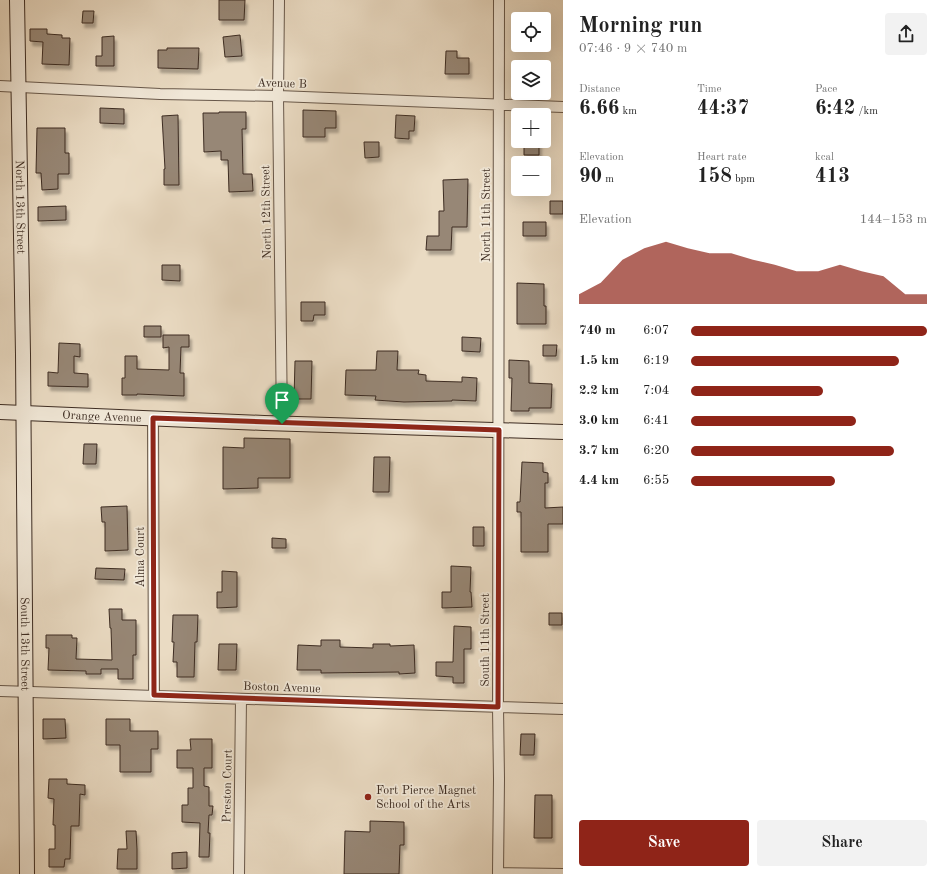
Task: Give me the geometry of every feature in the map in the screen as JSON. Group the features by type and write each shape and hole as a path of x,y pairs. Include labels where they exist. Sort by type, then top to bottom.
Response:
{"street":[{"name":"North 13th Street","path":"17,0 24,414"},
{"name":"North 12th Street","path":"279,0 278,96 282,424"},
{"name":"North 11th Street","path":"499,0 499,430"},
{"name":"Avenue B","path":"0,86 160,94 278,96 563,107"},
{"name":"Orange Avenue","path":"0,412 282,424 563,432"},
{"name":"South 13th Street","path":"24,414 27,874"},
{"name":"Alma Court","path":"153,418 154,695"},
{"name":"South 11th Street","path":"498,873 499,430"},
{"name":"Boston Avenue","path":"0,691 563,709"},
{"name":"Preston Court","path":"240,874 241,699"},
{"path":"498,873 563,874"}],"building":[{"path":"219,0 245,0 244,20 219,20"},
{"path":"83,11 94,11 93,23 82,23"},
{"path":"30,29 47,29 47,34 62,35 62,38 70,38 69,65 42,64 43,42 30,41"},
{"path":"240,35 242,56 225,57 223,37"},
{"path":"114,36 114,66 96,66 96,56 102,56 102,37"},
{"path":"167,48 199,48 198,69 158,68 158,50 167,50"},
{"path":"446,51 457,51 457,58 469,58 469,74 445,74"},
{"path":"100,108 124,109 124,124 100,123"},
{"path":"303,110 336,111 336,128 325,128 325,137 303,137"},
{"path":"246,112 246,129 242,129 243,174 252,174 253,191 229,192 228,160 221,160 221,151 204,152 203,113"},
{"path":"178,115 179,185 164,185 165,169 162,116"},
{"path":"396,115 415,116 414,131 409,131 409,139 395,138"},
{"path":"37,128 65,128 65,153 69,153 69,174 58,174 58,189 42,190 41,173 36,173"},
{"path":"364,142 379,142 379,157 365,158"},
{"path":"524,148 539,148 539,155 524,155"},
{"path":"468,179 467,227 452,227 451,250 426,250 427,236 439,236 439,211 444,211 443,180"},
{"path":"550,201 563,201 563,214 550,214"},
{"path":"66,206 66,220 38,221 38,207"},
{"path":"523,222 546,222 546,236 523,236"},
{"path":"162,265 180,265 180,281 162,280"},
{"path":"517,283 544,284 546,324 517,324"},
{"path":"301,302 325,302 325,315 314,315 313,321 301,321"},
{"path":"144,326 161,326 161,337 144,337"},
{"path":"163,335 189,335 189,347 181,347 180,373 184,373 184,396 137,394 122,395 122,378 125,378 125,356 137,356 137,369 169,370 169,347 163,348"},
{"path":"462,337 481,338 480,352 462,351"},
{"path":"59,343 80,344 80,357 74,356 74,373 88,374 88,387 48,386 48,372 58,373"},
{"path":"543,345 557,345 556,356 543,356"},
{"path":"377,351 398,351 397,370 419,370 418,374 426,375 426,381 462,382 462,377 477,378 476,401 452,400 404,402 375,400 376,396 345,395 346,370 376,370"},
{"path":"509,360 529,361 529,383 552,384 551,408 529,408 529,411 511,411 512,378 509,378"},
{"path":"295,361 312,361 311,399 294,399"},
{"path":"244,438 290,439 290,478 258,478 258,488 223,489 223,447 244,448"},
{"path":"84,444 97,444 96,464 83,464"},
{"path":"374,457 390,457 389,492 373,492"},
{"path":"522,462 543,463 543,472 548,473 548,483 545,483 545,508 563,507 563,524 548,524 548,552 521,552 521,512 517,512 517,502 520,502"},
{"path":"127,506 128,550 105,551 105,522 102,522 101,507"},
{"path":"473,527 484,527 484,546 473,546"},
{"path":"272,538 286,539 286,548 272,548"},
{"path":"451,566 471,567 470,592 472,607 442,608 442,592 451,592"},
{"path":"96,568 125,569 124,580 95,579"},
{"path":"222,571 237,572 237,607 217,608 217,592 222,592"},
{"path":"109,609 122,609 122,620 136,620 136,655 133,655 133,679 118,679 118,669 101,669 101,674 86,674 86,671 48,670 49,648 46,648 46,635 72,635 72,638 77,638 76,659 112,660"},
{"path":"549,613 562,613 562,625 549,625"},
{"path":"173,615 198,615 197,642 195,642 194,677 177,677 177,662 173,662"},
{"path":"454,626 471,627 471,649 464,649 464,683 453,683 453,677 436,676 436,662 453,662"},
{"path":"321,640 340,640 340,647 373,648 373,644 390,644 390,646 414,645 415,673 321,673 321,670 297,670 298,645 321,646"},
{"path":"219,644 237,644 236,670 218,670"},
{"path":"43,719 65,719 66,738 43,739"},
{"path":"106,719 130,719 130,731 158,731 158,749 151,749 151,772 120,772 120,745 106,745"},
{"path":"521,734 535,734 534,755 520,755"},
{"path":"190,739 212,739 212,768 204,768 204,786 209,787 209,806 213,806 212,815 209,815 209,857 199,857 200,823 182,822 182,805 188,805 188,788 193,788 193,768 177,768 177,750 191,750"},
{"path":"49,779 67,779 67,784 85,785 85,795 80,794 79,826 71,826 70,859 65,859 64,867 49,867 49,849 55,849 55,825 53,825 54,799 48,798"},
{"path":"535,795 552,795 552,838 534,838"},
{"path":"370,821 404,822 404,845 400,845 399,874 344,874 345,831 370,832"},
{"path":"126,831 136,831 137,869 117,869 118,849 127,849"},
{"path":"187,852 187,868 172,869 172,853"}],"place":[{"name":"Fort Pierce Magnet School of the Arts","path":"368,797"}],"route":[{"path":"153,418 282,424 499,430 498,707 154,695 153,418"}]}
